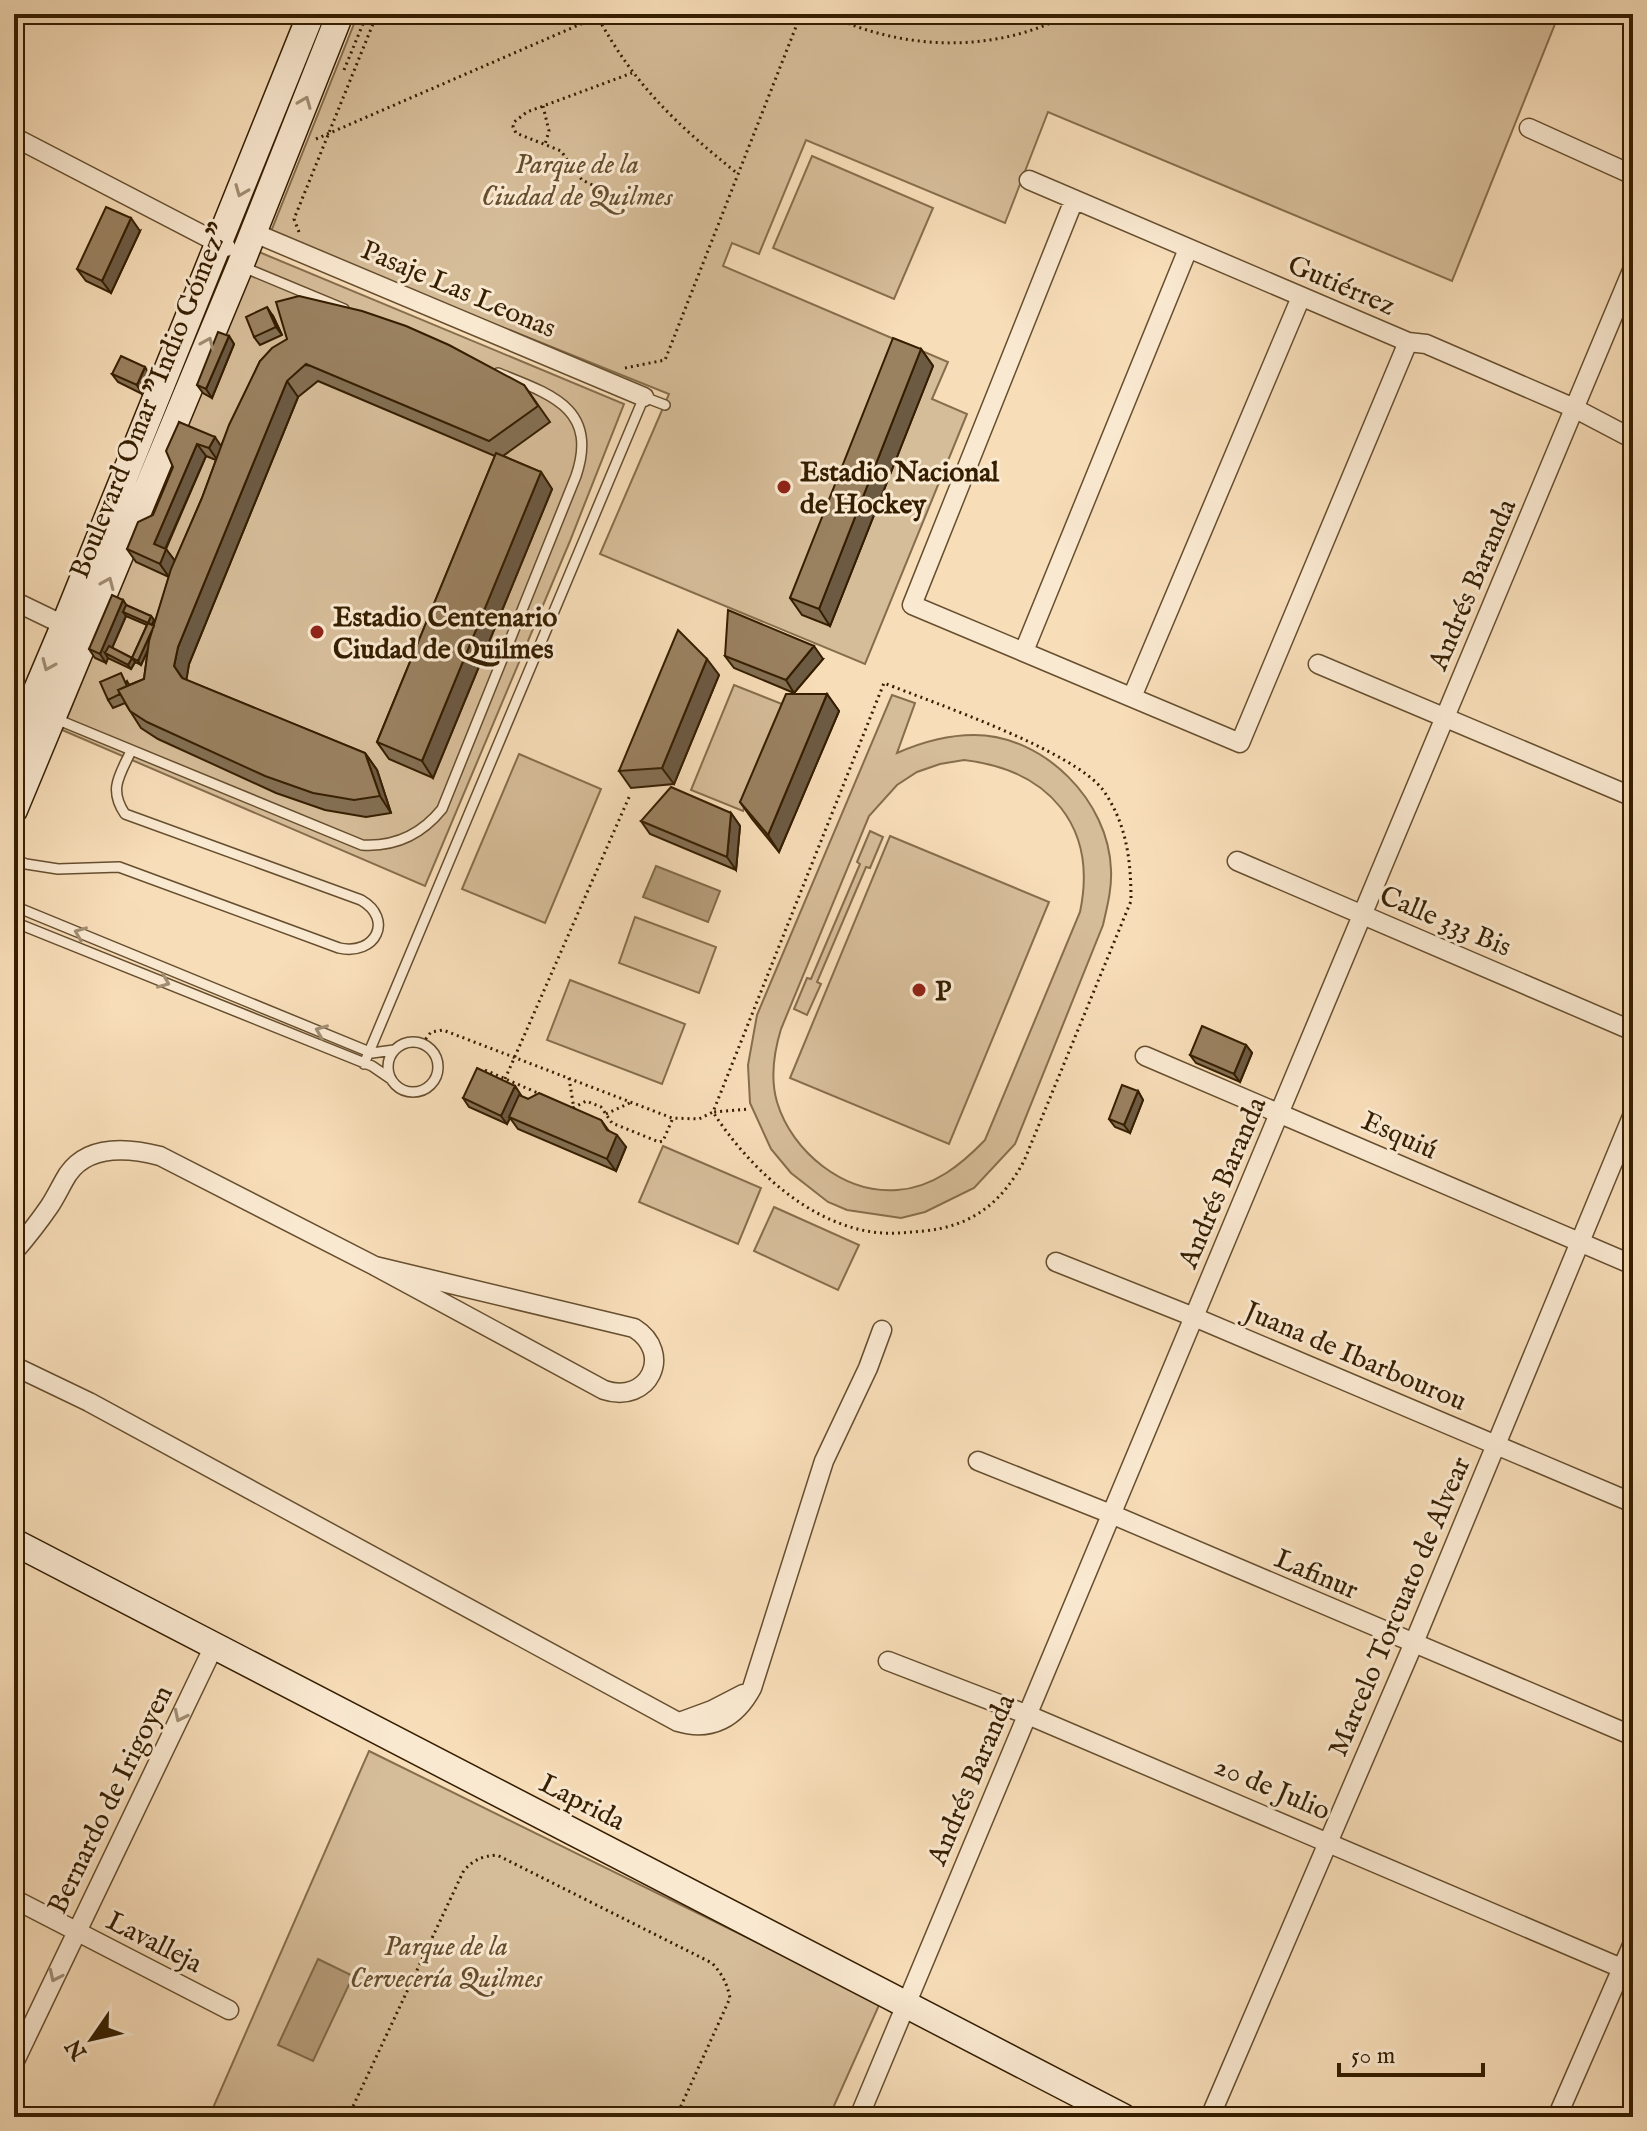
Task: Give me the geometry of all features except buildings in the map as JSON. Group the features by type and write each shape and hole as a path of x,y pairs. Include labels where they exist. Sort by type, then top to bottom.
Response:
{"street":[{"path":"239,249 311,14"},
{"name":"Boulevard Omar \"Indio Gómez\"","path":"14,810 54,717 75,631 340,14"},
{"path":"1529,128 1633,175"},
{"name":"Pasaje Las Leonas","path":"14,137 239,249 644,397"},
{"name":"Gutiérrez","path":"1029,180 1408,342 1426,344 1574,408 1633,439"},
{"path":"1074,200 912,605 1240,743 1408,342"},
{"path":"1024,651 1188,249"},
{"name":"Andrés Baranda","path":"859,2117 1633,268"},
{"path":"1132,697 1301,297"},
{"path":"14,601 75,631 14,744"},
{"path":"1318,664 1633,797"},
{"name":"Calle 333 Bis","path":"1237,861 1633,1031"},
{"name":"Esquiú","path":"1145,1056 1633,1265"},
{"name":"Marcelo Torcuato de Alvear","path":"1210,2117 1413,1645 1633,1114"},
{"path":"14,1252 49,1207 69,1172 82,1160 103,1151 135,1149 160,1156 375,1266 604,1390 613,1393 635,1390 645,1383 652,1372 656,1358 651,1344 644,1334 634,1328 375,1266"},
{"name":"Juana de Ibarbourou","path":"1056,1262 1194,1317 1633,1503"},
{"path":"14,1366 89,1402 678,1722 720,1707 752,1688 824,1461 868,1368 882,1330"},
{"name":"Lafinur","path":"978,1461 1111,1514 1633,1736"},
{"name":"Laprida","path":"14,1542 1123,2117"},
{"name":"Bernardo de Irigoyen","path":"14,2063 214,1646"},
{"name":"20 de Julio","path":"888,1661 1028,1715 1329,1841 1628,1971"},
{"name":"Lavalleja","path":"14,1899 229,2010"},
{"path":"1557,2117 1628,1971 1633,1943"}],"lane":[{"path":"239,249 351,311"},
{"path":"54,717 362,845 380,846 399,841 431,823 442,809 584,451 580,428 560,402 549,394 492,370"},
{"path":"364,1064 644,397 665,405"},
{"path":"14,859 58,869 119,867 339,948 354,951 370,945 377,932 378,917 372,906 361,900 125,814 115,794 118,779 131,751"},
{"path":"14,906 370,1051 394,1050 407,1042 422,1044 429,1047 437,1059 437,1074 430,1086 408,1092 395,1085 385,1073 14,922"},
{"path":"391,1079 388,1064 394,1050"}],"path":[{"path":"301,235 294,219 377,14"},
{"path":"316,139 604,14"},
{"path":"622,369 665,360 801,14"},
{"path":"826,14 901,39 950,44 1007,38 1070,14"},
{"path":"596,16 632,73 656,103 738,174"},
{"path":"603,190 582,180 566,154 516,133 514,122 527,112 632,73"},
{"path":"543,106 549,131 545,144"},
{"path":"884,683 1068,762 1087,774 1102,789 1128,844 1132,868 1131,901 1024,1161 1005,1193 985,1211 935,1230 900,1233 880,1233 827,1218 790,1195 757,1167 728,1136 713,1112 884,683"},
{"path":"505,1079 630,795"},
{"path":"422,1044 431,1032 443,1030 672,1118 699,1119 713,1112 750,1109"},
{"path":"485,1070 546,1097"},
{"path":"569,1078 574,1109"},
{"path":"574,1109 586,1101 601,1107 612,1123 659,1142 663,1141 672,1118"},
{"path":"606,1114 632,1102"},
{"path":"560,1103 574,1109"},
{"path":"348,2117 464,1870 473,1861 497,1855 712,1963 721,1973 730,1998 676,2117"}],"green space":[{"name":"Parque de la Ciudad de Quilmes","path":"358,14 1559,14 1452,281 1048,112 1005,223 806,140 759,254 732,243 723,266 948,362 932,399 967,414 865,664 600,554 669,394 270,234"},
{"path":"812,156 933,208 894,299 773,248"},
{"name":"Estadio Centenario Ciudad de Quilmes","path":"259,252 624,404 425,886 62,730"},
{"path":"734,685 787,706 743,811 691,790"},
{"path":"892,695 915,703 897,753 925,742 954,736 1000,738 1025,746 1048,760 1085,797 1099,820 1111,870 1103,925 1015,1144 974,1188 925,1212 901,1218 847,1210 828,1202 791,1173 771,1149 750,1103 748,1065 757,1015","holes":["964,760 1021,776 1043,790 1061,808 1074,829 1084,881 1080,912 985,1140 957,1166 923,1185 897,1190 858,1185 840,1177 808,1153 784,1120 777,1102 773,1074 781,1029 869,816 897,785 917,772"]},
{"path":"519,754 601,789 545,923 462,889"},
{"path":"870,831 883,837 870,868 866,867 817,982 821,984 807,1015 794,1009 807,978 811,979 860,864 857,862"},
{"name":"P","path":"890,836 1049,902 949,1144 790,1078"},
{"path":"635,917 716,947 699,993 619,963"},
{"path":"570,980 685,1024 662,1084 547,1040"},
{"path":"663,1146 761,1188 738,1244 639,1202"},
{"path":"774,1207 859,1245 838,1290 754,1251"},
{"name":"Parque de la Cervecería Quilmes","path":"369,1751 880,2003 829,2117 209,2117"}],"shaded area":[{"path":"656,866 720,891 708,922 643,897"},
{"path":"318,1959 353,1976 313,2061 278,2045"}],"place":[{"name":"Estadio Nacional de Hockey","path":"784,487"},
{"name":"Estadio Centenario Ciudad de Quilmes","path":"317,632"},
{"name":"P","path":"919,990"}]}
